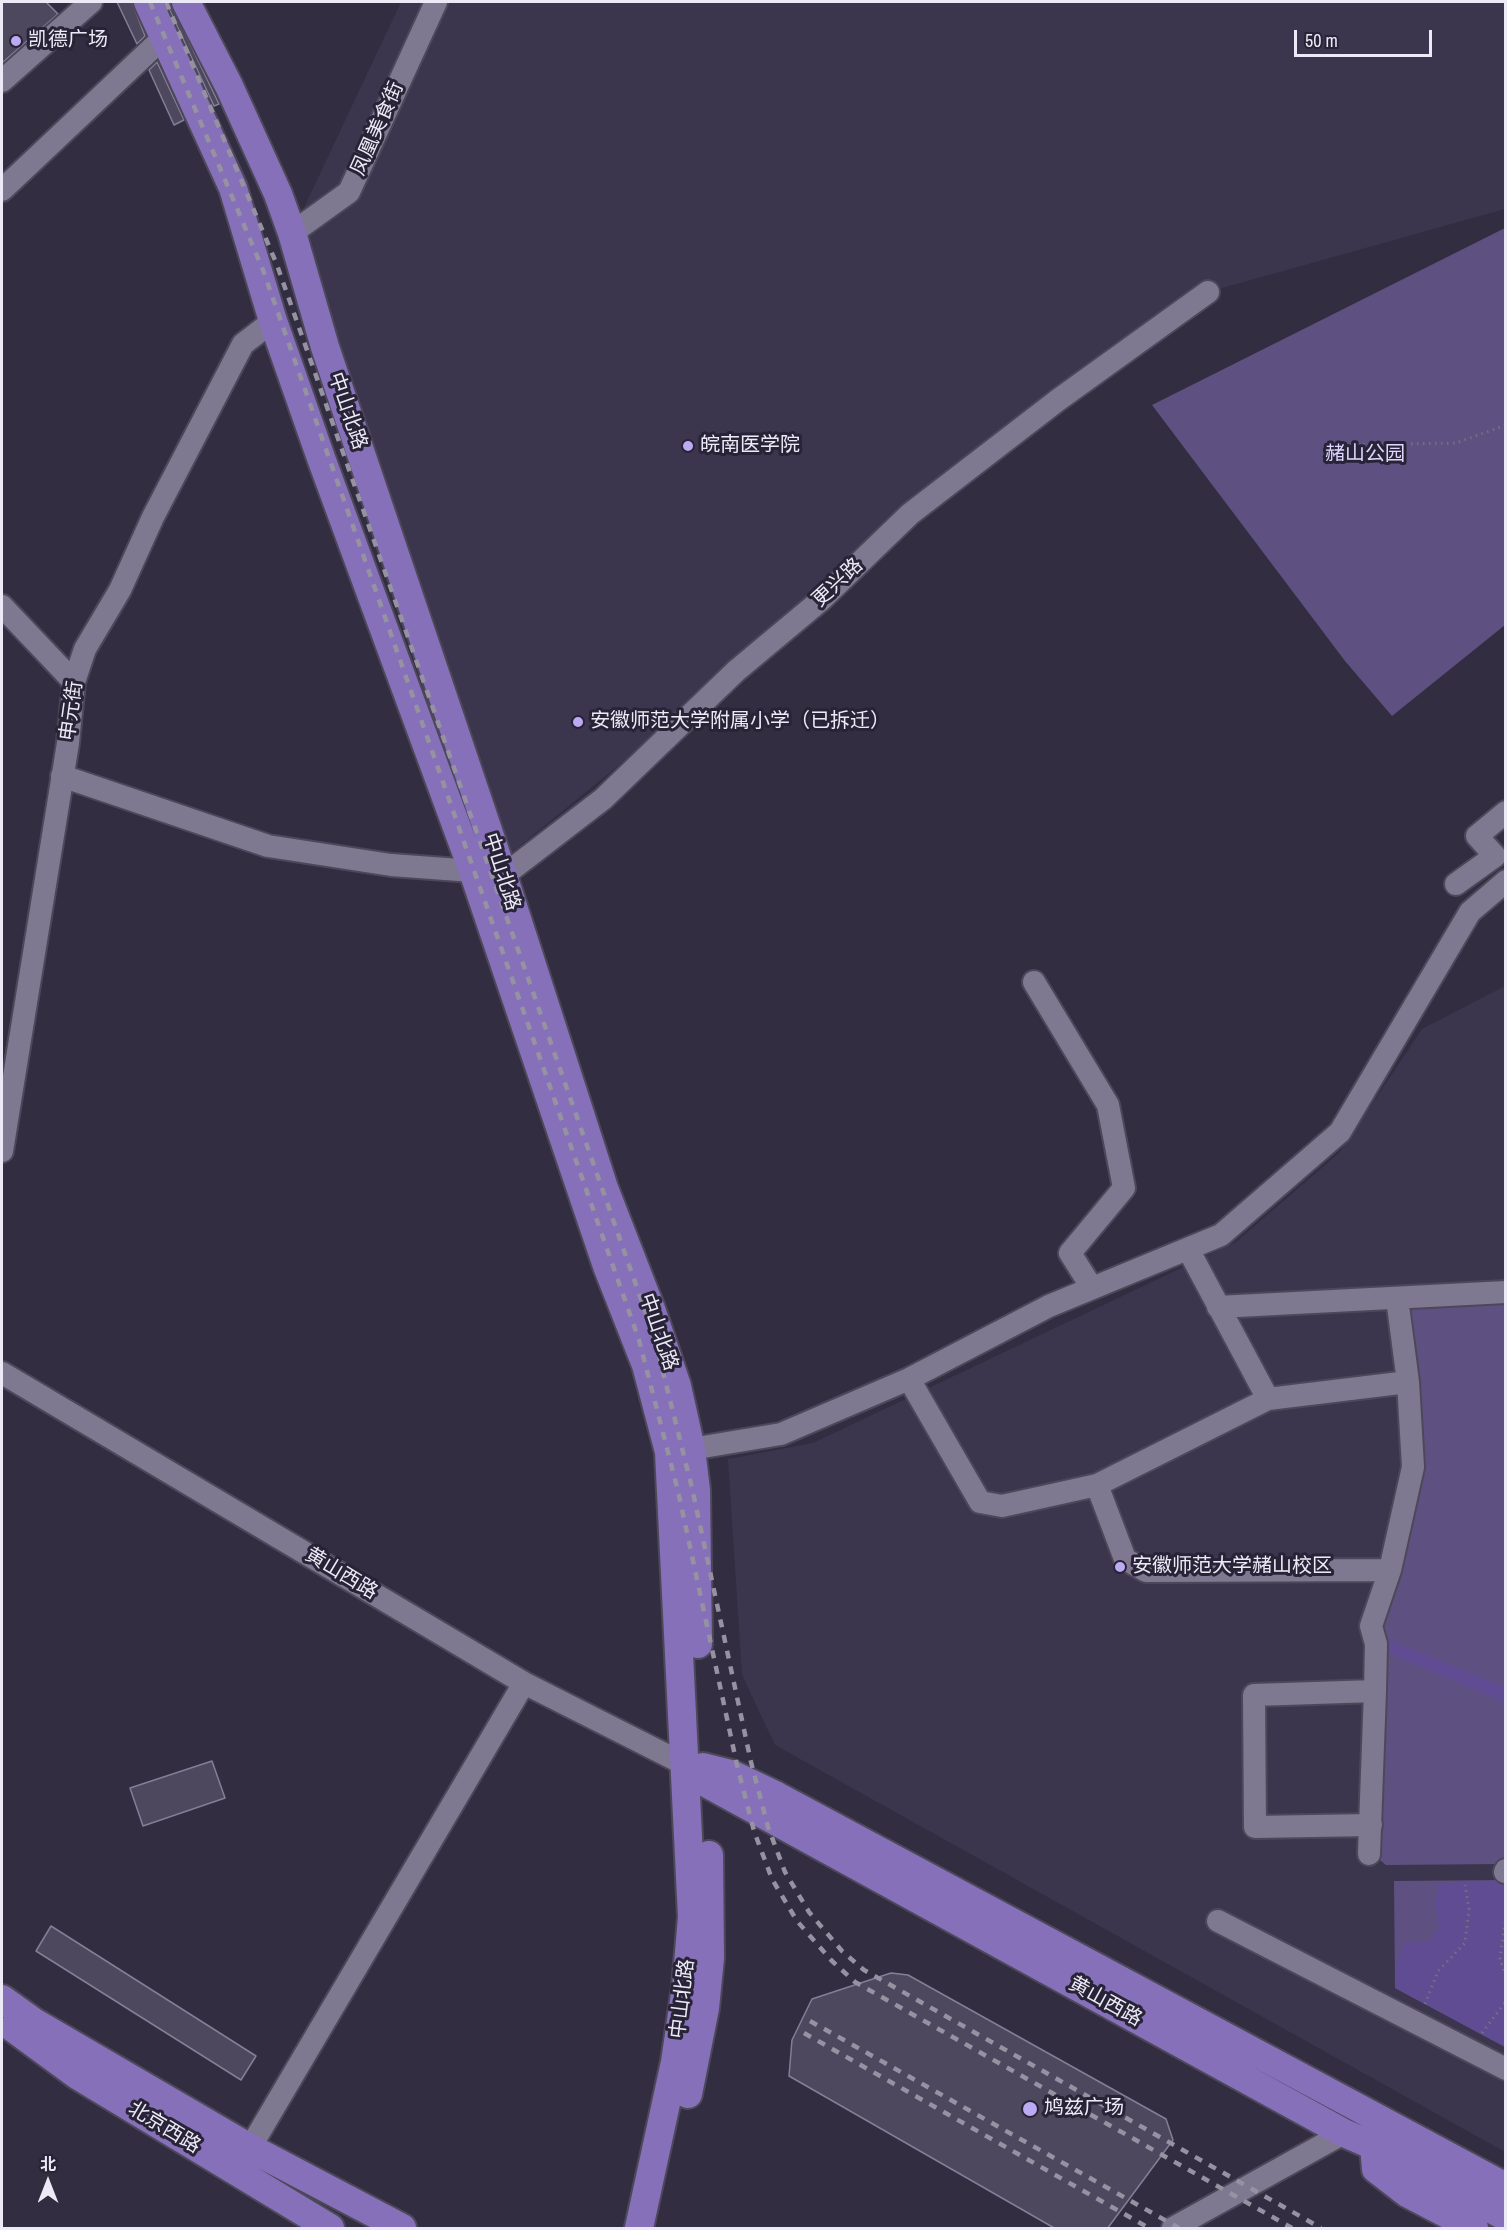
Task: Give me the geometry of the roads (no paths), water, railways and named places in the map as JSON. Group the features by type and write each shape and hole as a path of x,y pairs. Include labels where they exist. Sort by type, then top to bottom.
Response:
{"main road":[{"path":"148,2 233,188 273,321 368,588 485,877 607,1266 646,1365 669,1452 699,1772"},
{"name":"中山北路","path":"186,2 229,86 278,194 485,877 677,1386 691,1449 696,1490 699,1772 692,1917 686,1987 675,2062 639,2229"},
{"name":"中山北路","path":"659,2229 705,2008 710,1958 712,1901 699,1772"},
{"name":"黄山西路","path":"699,1772 1344,2133 1374,2146 1506,2217"},
{"name":"黄山西路","path":"699,1772 731,1774 777,1796 1506,2187"},
{"name":"北京西路","path":"2,1999 34,2022 250,2148 402,2229"},
{"name":"北京西路","path":"2,2020 77,2075 324,2227"},
{"path":"1374,2146 1376,2169 1407,2193 1474,2229"},
{"path":"324,2227 337,2194"}],"street":[{"path":"2,81 91,2"},
{"name":"凤凰美食街","path":"291,233 349,192 436,2"},
{"path":"2,190 165,36"},
{"name":"更兴路","path":"485,877 603,799 736,670 822,600 910,514 1058,400 1208,292"},
{"name":"申元街","path":"2,1151 63,776 74,682 86,649 120,590 153,517 243,344 273,321"},
{"path":"2,606 74,682"},
{"path":"63,776 268,846 485,877"},
{"path":"1479,904 1451,880 1495,856 1477,836 1506,812"},
{"path":"691,1449 781,1434 909,1379 1049,1306 1221,1235 1340,1132 1470,912 1506,881"},
{"path":"1034,982 1108,1105 1124,1188 1070,1253 1092,1288"},
{"path":"1188,1249 1268,1398"},
{"path":"1218,1307 1506,1292"},
{"path":"1369,1854 1376,1691 1376,1644 1371,1626 1390,1570 1413,1467 1408,1382 1397,1298"},
{"name":"黄山西路","path":"2,1374 524,1683 699,1772"},
{"path":"909,1379 980,1502 1002,1506 1097,1485 1268,1398 1408,1382"},
{"path":"1097,1485 1125,1559 1146,1571 1390,1570"},
{"path":"250,2148 524,1683"},
{"path":"1371,1825 1255,1827 1254,1695 1376,1691"},
{"path":"1218,1921 1506,2069"},
{"path":"1173,2229 1344,2133"}],"railway":[{"path":"150,2 263,270 639,1340 678,1491 737,1765 754,1831 772,1879 797,1921 832,1961 855,1982 1292,2228"},
{"path":"166,2 277,265 654,1336 692,1488 751,1762 768,1827 785,1872 809,1912 842,1951 864,1970 1321,2228"},
{"path":"810,2021 1179,2228"},
{"path":"804,2033 1149,2228"}],"place":[{"name":"凯德广场","path":"16,41"},
{"name":"皖南医学院","path":"688,446"},
{"name":"安徽师范大学附属小学（已拆迁）","path":"578,722"},
{"name":"安徽师范大学赭山校区","path":"1120,1567"},
{"name":"鸠兹广场","path":"1030,2109"}],"park label":[{"name":"赭山公园","path":"1365,455"}]}
